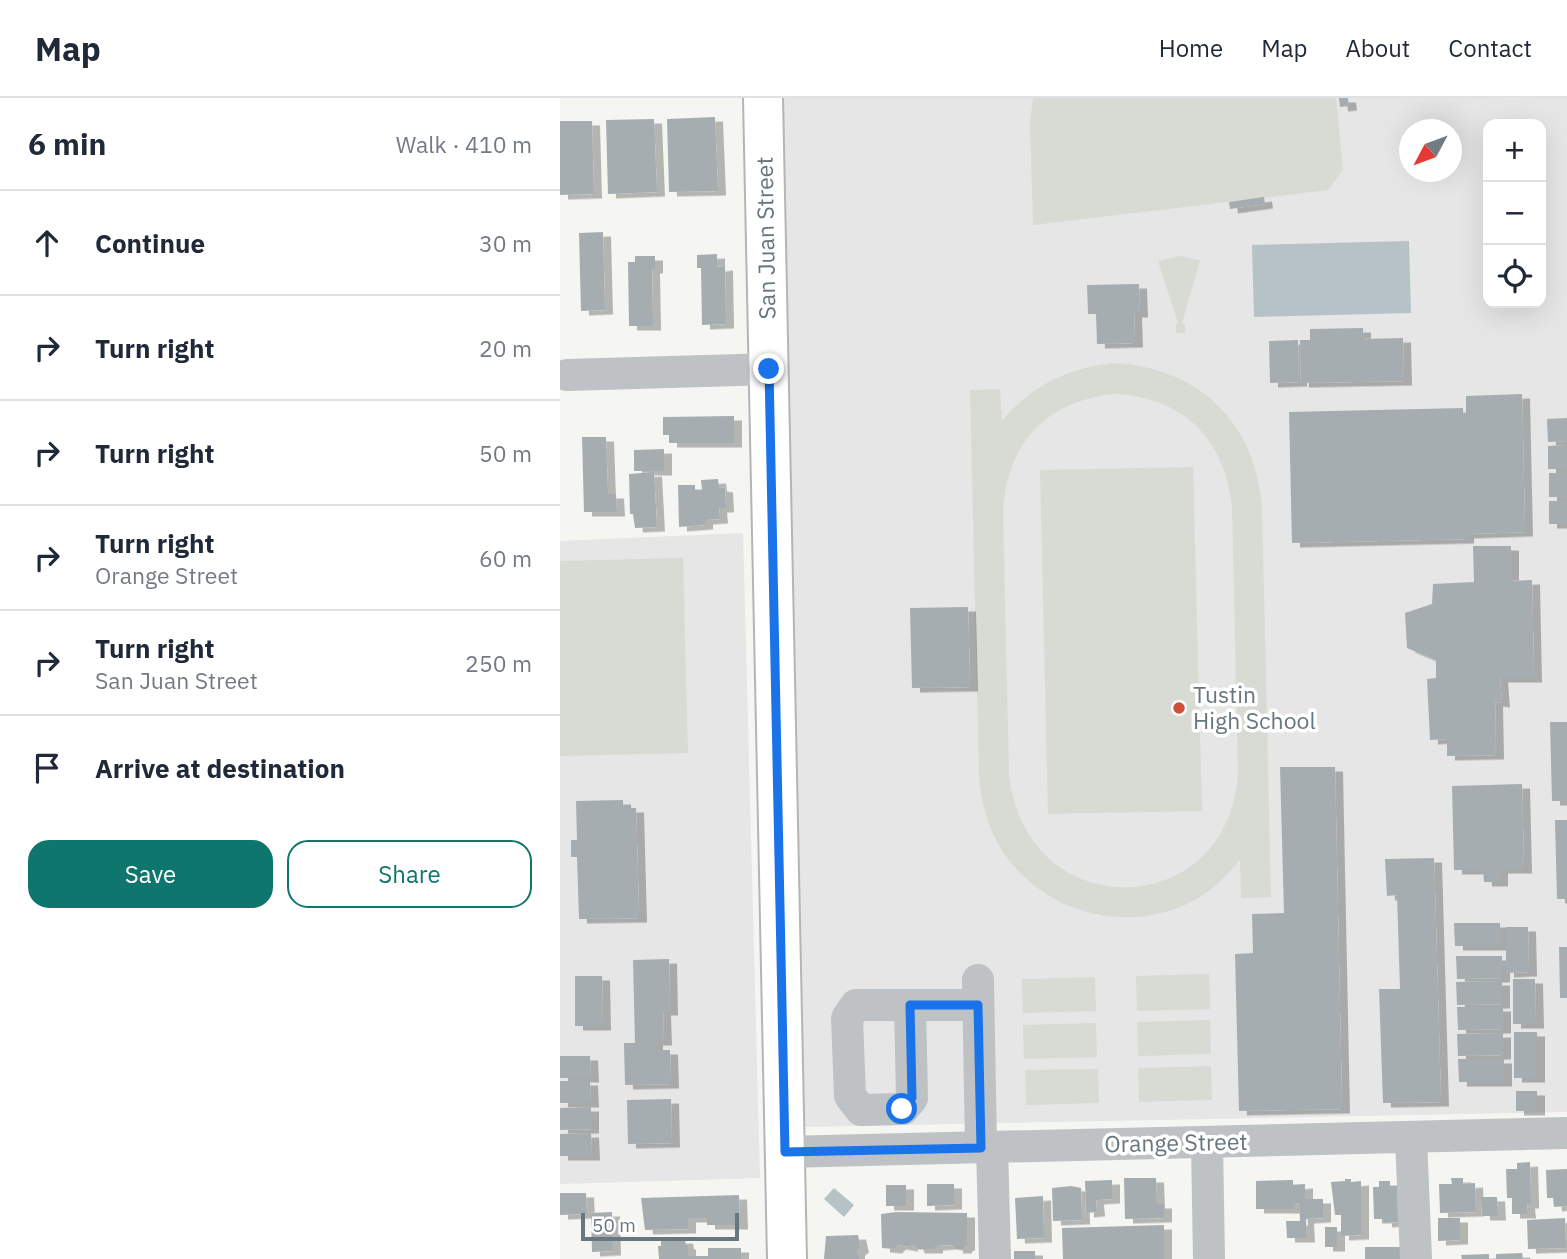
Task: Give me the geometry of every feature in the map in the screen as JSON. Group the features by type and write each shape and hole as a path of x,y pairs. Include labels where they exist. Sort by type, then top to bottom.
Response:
{"main road":[{"name":"San Juan Street","path":"763,98 787,1259"}],"street":[{"path":"567,375 769,369"},
{"path":"910,1005 978,992 995,1259"},
{"name":"Orange Street","path":"785,1152 1567,1133"},
{"path":"1412,1137 1416,1259"},
{"path":"1207,1142 1209,1259"}],"shaded area":[{"name":"Tustin High School","path":"777,98 1567,98 1567,1112 801,1127"},
{"path":"1033,98 1336,98 1343,170 1328,190 1033,225 1030,122"},
{"path":"1409,241 1411,313 1254,317 1252,245"},
{"path":"1180,256 1200,260 1182,323 1185,324 1185,333 1176,333 1178,323 1158,261"},
{"path":"1114,363 1144,367 1172,375 1196,388 1217,404 1234,424 1257,475 1262,505 1271,897 1241,898 1240,860 1205,894 1164,912 1136,917 1082,911 1057,900 1034,885 1013,866 997,842 987,818 979,776 970,390 1000,389 1002,421 1038,388 1066,374","holes":["1115,394 1161,403 1196,426 1210,442 1228,482 1232,506 1238,771 1227,821 1202,857 1167,879 1127,887 1087,881 1051,860 1023,825 1009,775 1003,510 1006,486 1013,464 1022,445 1035,429 1069,405 1091,398"]},
{"path":"1193,467 1202,811 1048,814 1040,470"},
{"path":"743,533 760,1178 560,1184 560,541"},
{"path":"683,558 688,753 560,756 560,561"},
{"path":"1209,974 1210,1009 1137,1011 1136,976"},
{"path":"1095,977 1096,1011 1023,1013 1022,979"},
{"path":"1210,1020 1211,1054 1138,1056 1137,1022"},
{"path":"1096,1023 1097,1057 1024,1059 1023,1025"},
{"path":"1211,1066 1212,1100 1139,1102 1138,1068"},
{"path":"1098,1069 1099,1103 1026,1105 1025,1070"},
{"path":"834,1188 854,1205 844,1217 824,1199"}],"building":[{"path":"1339,98 1348,98 1349,106 1340,107"},
{"path":"715,117 718,191 669,192 667,119"},
{"path":"654,119 657,192 608,194 606,120"},
{"path":"560,121 592,121 594,194 560,195"},
{"path":"1264,197 1265,204 1230,209 1229,202"},
{"path":"603,232 605,310 581,311 579,233"},
{"path":"717,254 717,267 725,266 726,324 702,325 701,268 697,268 697,255"},
{"path":"635,256 655,256 655,269 652,269 653,326 629,326 628,262 635,262"},
{"path":"1139,284 1140,313 1134,313 1135,343 1097,344 1096,314 1088,314 1087,285"},
{"path":"1363,328 1363,339 1403,338 1404,381 1301,383 1300,340 1310,340 1310,329"},
{"path":"1298,340 1299,382 1270,383 1269,341"},
{"path":"1522,394 1525,532 1466,534 1466,539 1292,543 1289,412 1463,408 1463,419 1466,419 1466,396"},
{"path":"734,416 734,443 669,443 669,435 663,435 663,417"},
{"path":"1567,418 1567,441 1548,442 1547,419"},
{"path":"582,437 606,437 608,494 616,494 617,512 584,512"},
{"path":"1567,445 1567,469 1548,469 1548,446"},
{"path":"664,449 664,471 634,471 634,450"},
{"path":"654,472 657,527 635,528 633,514 630,514 629,474"},
{"path":"1549,473 1567,473 1567,497 1549,497"},
{"path":"718,479 719,487 725,488 726,508 719,508 720,519 705,520 705,525 679,527 678,485 695,485 695,490 702,490 701,480"},
{"path":"1549,501 1567,501 1567,524 1549,524"},
{"path":"1473,546 1511,546 1511,581 1532,580 1534,678 1500,678 1502,703 1495,702 1496,755 1447,756 1447,739 1430,740 1427,679 1436,678 1436,660 1407,648 1405,613 1432,604 1433,584 1474,582"},
{"path":"968,607 970,687 912,688 910,608"},
{"path":"1550,722 1567,722 1567,801 1552,801"},
{"path":"1280,767 1335,767 1342,1109 1239,1111 1235,954 1253,953 1252,914 1284,913"},
{"path":"1522,784 1524,869 1500,869 1500,882 1484,882 1483,870 1454,870 1452,786"},
{"path":"623,800 623,808 636,808 639,918 579,919 577,857 571,857 571,840 577,840 576,801"},
{"path":"1555,820 1567,820 1567,899 1557,899"},
{"path":"1434,858 1441,1102 1383,1103 1379,989 1400,989 1397,895 1387,896 1385,859"},
{"path":"1454,923 1500,923 1500,946 1455,946"},
{"path":"1506,927 1528,927 1529,972 1506,973"},
{"path":"1559,947 1567,947 1567,998 1560,998"},
{"path":"1456,956 1502,956 1502,978 1457,979"},
{"path":"669,959 670,1011 663,1011 664,1041 655,1041 655,1050 670,1050 671,1084 625,1085 624,1043 635,1043 633,960"},
{"path":"575,976 602,976 603,1026 575,1026"},
{"path":"1513,979 1535,979 1536,1024 1513,1024"},
{"path":"1502,981 1502,1004 1457,1005 1456,982"},
{"path":"1457,1007 1503,1007 1503,1029 1458,1030"},
{"path":"1514,1032 1537,1032 1537,1078 1514,1078"},
{"path":"1503,1033 1503,1055 1458,1056 1457,1034"},
{"path":"560,1056 590,1056 591,1078 560,1078"},
{"path":"1458,1059 1504,1059 1504,1082 1459,1082"},
{"path":"560,1081 590,1081 591,1103 560,1103"},
{"path":"1516,1091 1537,1091 1537,1111 1516,1111"},
{"path":"671,1099 672,1143 628,1144 627,1100"},
{"path":"591,1107 591,1129 560,1130 560,1108"},
{"path":"591,1133 592,1156 560,1156 560,1134"},
{"path":"1530,1162 1531,1204 1527,1204 1528,1214 1512,1214 1512,1198 1507,1198 1506,1169 1517,1169 1517,1163"},
{"path":"1567,1169 1567,1206 1554,1207 1553,1198 1547,1198 1546,1170"},
{"path":"1124,1178 1156,1178 1157,1204 1164,1204 1164,1218 1125,1219"},
{"path":"1451,1178 1463,1178 1463,1184 1475,1183 1476,1212 1440,1213 1439,1184 1452,1184"},
{"path":"1351,1179 1351,1182 1361,1181 1361,1235 1341,1236 1341,1215 1335,1215 1331,1182"},
{"path":"1112,1180 1112,1199 1096,1200 1097,1212 1086,1213 1085,1181"},
{"path":"1293,1180 1293,1185 1305,1184 1305,1199 1323,1199 1323,1218 1306,1219 1307,1238 1287,1238 1286,1221 1300,1221 1299,1203 1294,1204 1294,1209 1256,1209 1256,1181"},
{"path":"1379,1181 1390,1181 1390,1186 1397,1186 1398,1222 1384,1223 1384,1219 1374,1219 1373,1187 1379,1187"},
{"path":"927,1184 954,1184 954,1205 927,1206"},
{"path":"886,1185 906,1185 906,1206 886,1206"},
{"path":"1052,1188 1081,1188 1082,1220 1053,1221"},
{"path":"560,1193 586,1193 587,1214 560,1215"},
{"path":"739,1195 740,1225 707,1225 707,1218 688,1218 688,1229 645,1230 641,1198"},
{"path":"1043,1196 1044,1238 1017,1239 1015,1198"},
{"path":"1481,1197 1497,1197 1498,1216 1482,1216"},
{"path":"612,1212 613,1251 592,1252 591,1213"},
{"path":"967,1213 967,1246 964,1249 955,1249 955,1246 948,1245 935,1246 935,1249 917,1249 915,1245 882,1248 881,1214"},
{"path":"1438,1218 1460,1218 1460,1240 1438,1241"},
{"path":"1565,1218 1566,1248 1528,1249 1527,1220"},
{"path":"1164,1225 1164,1259 1063,1259 1062,1228"},
{"path":"1325,1227 1337,1227 1337,1247 1325,1247"},
{"path":"858,1235 861,1248 857,1251 859,1259 824,1259 826,1236"},
{"path":"685,1239 688,1256 708,1256 708,1248 741,1248 741,1259 659,1259 658,1246 661,1246 661,1240"},
{"path":"1365,1247 1403,1247 1403,1259 1365,1259"},
{"path":"1014,1251 1035,1251 1035,1259 1014,1259"},
{"path":"1522,1253 1523,1259 1496,1259 1496,1254"},
{"path":"1489,1254 1489,1259 1462,1259 1461,1255"}],"place":[{"name":"Tustin High School","path":"1179,708"}],"route":[{"path":"769,369 785,1152 981,1148 978,1005 910,1005 912,1098 902,1109"}]}
